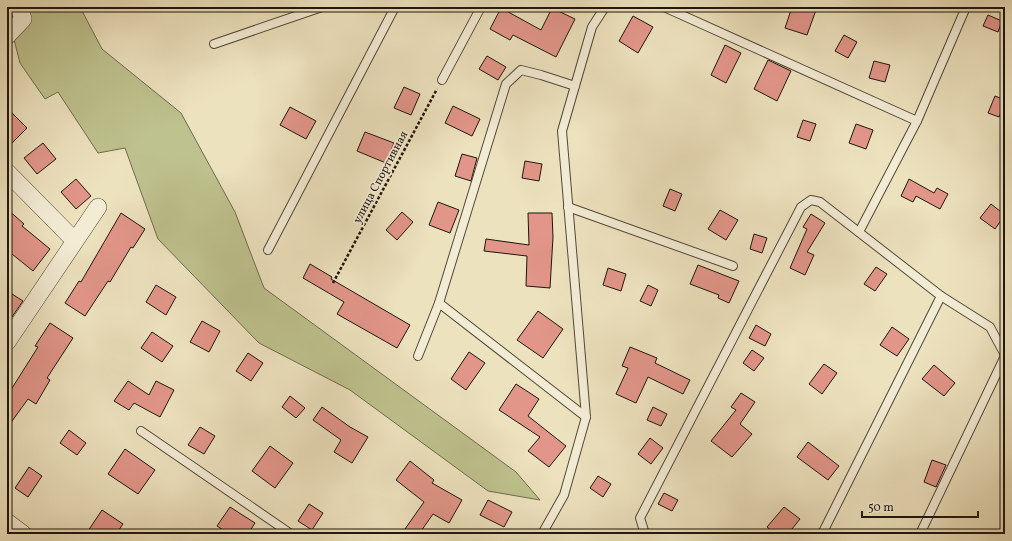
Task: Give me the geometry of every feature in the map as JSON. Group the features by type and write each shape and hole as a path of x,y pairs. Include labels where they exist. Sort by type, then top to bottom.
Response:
{"street":[{"path":"7,36 23,19 19,7"},
{"path":"7,172 75,241"},
{"path":"7,342 98,207"},
{"path":"7,522 23,534"}],"lane":[{"path":"214,44 322,7"},
{"path":"268,250 395,7"},
{"path":"442,80 481,7"},
{"path":"542,534 564,495 586,417 562,131 592,27 605,7"},
{"path":"664,7 917,121"},
{"path":"859,232 917,121 966,7"},
{"path":"418,356 438,303 506,84 521,70 541,74 575,86"},
{"path":"645,534 640,518 801,207 811,200 820,202 941,296 990,327 1005,356 920,534"},
{"path":"568,207 733,266"},
{"path":"822,534 941,296"},
{"path":"438,303 586,417"},
{"path":"141,431 291,534"}],"path":[{"name":"улица Спортивная","path":"333,283 442,80"}],"green space":[{"path":"7,7 80,7 102,49 181,113 235,212 264,288 516,472 540,500 488,491 350,390 259,343 158,239 125,148 98,153 58,92 45,99 20,63"}],"building":[{"path":"792,7 808,7 816,10 807,35 785,28"},
{"path":"501,8 541,30 552,8 575,19 556,57 513,35 510,40 490,29"},
{"path":"988,15 1002,21 998,32 983,26"},
{"path":"633,16 653,27 638,53 619,41"},
{"path":"844,35 857,42 848,58 835,51"},
{"path":"725,45 741,53 726,83 711,75"},
{"path":"487,56 506,67 498,80 479,69"},
{"path":"768,60 791,71 777,101 754,89"},
{"path":"874,61 890,65 885,82 869,78"},
{"path":"404,87 420,94 411,115 394,108"},
{"path":"995,96 1005,100 1005,104 999,117 988,113"},
{"path":"453,106 480,119 472,136 445,123"},
{"path":"290,107 316,121 306,139 280,125"},
{"path":"7,108 27,128 7,148"},
{"path":"803,120 816,124 810,141 797,137"},
{"path":"856,124 873,130 866,149 849,143"},
{"path":"365,132 394,143 386,163 357,151"},
{"path":"43,143 56,159 37,174 24,158"},
{"path":"462,154 477,158 471,181 455,176"},
{"path":"525,161 542,164 539,181 522,178"},
{"path":"76,179 91,196 76,209 61,192"},
{"path":"909,179 934,193 937,188 948,194 940,209 916,196 913,202 901,196"},
{"path":"670,189 682,194 675,211 663,206"},
{"path":"438,202 459,210 450,233 429,225"},
{"path":"991,204 1005,215 995,229 980,218"},
{"path":"7,209 24,224 22,226 50,249 33,271 7,250"},
{"path":"720,210 738,220 726,240 708,229"},
{"path":"402,212 413,222 397,240 386,230"},
{"path":"121,213 145,229 133,248 131,247 110,282 108,281 85,316 65,303 79,281 81,282"},
{"path":"528,213 552,213 553,237 550,288 526,286 527,256 484,251 486,239 529,245"},
{"path":"811,214 825,223 807,252 814,255 805,275 790,268 807,229 803,227"},
{"path":"754,234 767,238 762,253 750,249"},
{"path":"310,264 332,277 331,279 410,325 397,348 337,314 344,302 303,278"},
{"path":"698,265 739,281 729,303 718,298 719,295 690,284"},
{"path":"876,267 887,274 875,291 864,284"},
{"path":"608,268 626,274 621,291 603,285"},
{"path":"156,285 176,297 166,315 146,302"},
{"path":"648,285 658,290 651,306 640,301"},
{"path":"12,294 23,301 7,324 7,302"},
{"path":"538,311 563,329 543,358 517,340"},
{"path":"202,321 220,331 209,352 190,342"},
{"path":"50,323 73,338 47,378 50,380 36,404 28,399 7,428 7,396 38,347 35,346"},
{"path":"756,325 771,334 765,346 749,338"},
{"path":"892,327 909,339 897,356 880,345"},
{"path":"152,332 173,346 162,362 141,348"},
{"path":"630,347 657,358 655,363 690,380 683,394 648,377 636,403 616,394 628,368 622,366"},
{"path":"752,350 764,358 754,371 743,363"},
{"path":"469,352 485,363 466,390 451,379"},
{"path":"248,353 263,363 251,381 236,371"},
{"path":"824,364 837,373 822,394 809,384"},
{"path":"934,365 955,383 944,396 922,379"},
{"path":"128,381 149,395 156,381 174,390 160,417 134,403 129,410 114,401"},
{"path":"516,384 539,399 528,416 566,446 549,467 528,451 540,437 499,410"},
{"path":"741,393 755,402 740,424 752,434 732,457 711,441 736,410 731,407"},
{"path":"290,396 305,408 296,418 282,407"},
{"path":"322,407 350,427 368,437 352,463 334,452 341,440 313,420"},
{"path":"653,407 667,414 661,426 647,420"},
{"path":"200,427 215,436 204,454 188,445"},
{"path":"69,430 86,443 77,455 60,443"},
{"path":"650,438 663,448 651,464 638,454"},
{"path":"808,442 839,466 828,480 797,457"},
{"path":"270,446 293,463 275,488 252,471"},
{"path":"125,449 155,470 138,494 108,474"},
{"path":"932,460 946,465 936,487 924,482"},
{"path":"410,461 434,480 432,483 462,500 449,523 433,514 419,534 412,534 405,529 424,502 396,480"},
{"path":"29,467 42,476 28,497 15,488"},
{"path":"598,476 611,484 603,497 590,488"},
{"path":"664,493 678,500 672,511 658,504"},
{"path":"488,500 512,512 504,527 480,515"},
{"path":"309,504 323,513 312,530 298,521"},
{"path":"230,507 255,523 248,534 229,534 217,526"},
{"path":"784,507 800,519 788,534 776,534 767,527"},
{"path":"102,510 123,524 116,534 86,534"}]}
